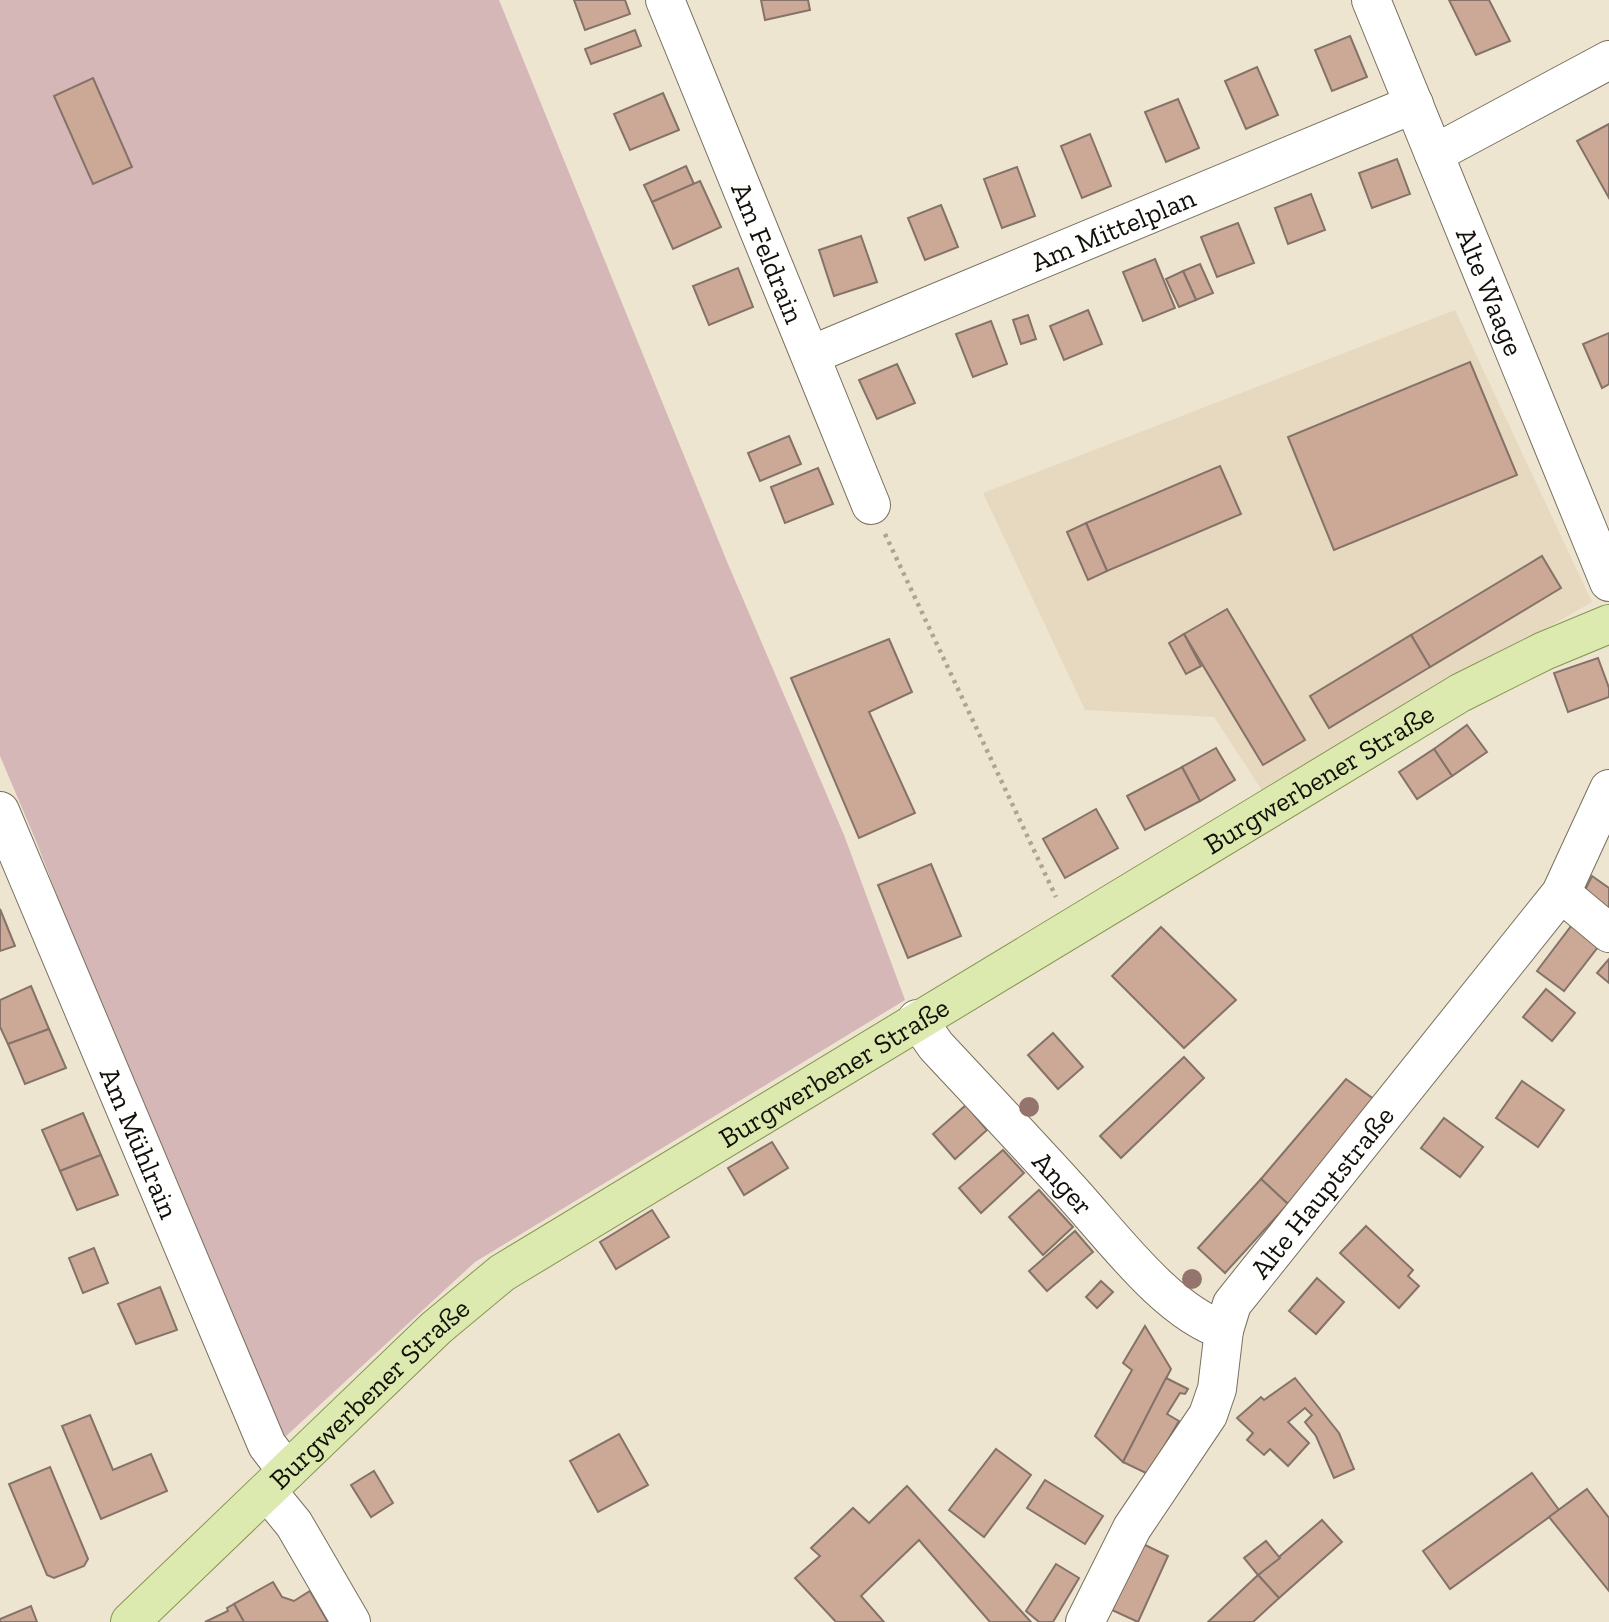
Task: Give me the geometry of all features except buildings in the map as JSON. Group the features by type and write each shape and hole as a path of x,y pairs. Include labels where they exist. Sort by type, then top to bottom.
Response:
{"main road":[{"name":"Burgwerbener Straße","path":"130,1622 436,1328 502,1273 917,1019 1461,693 1544,651 1609,624"}],"street":[{"name":"Am Feldrain","path":"665,0 871,505"},
{"name":"Alte Waage","path":"1371,0 1609,582"},
{"path":"1434,154 1609,60"},
{"name":"Am Mittelplan","path":"811,355 1414,104"},
{"name":"Alte Hauptstraße","path":"1084,1622 1132,1528 1208,1415 1217,1389 1224,1330 1232,1304 1245,1284 1561,893 1609,789"},
{"name":"Am Mühlrain","path":"0,811 263,1436 294,1524 351,1622"},
{"path":"1561,893 1609,933"},
{"name":"Anger","path":"917,1019 931,1041 1153,1280 1188,1314 1202,1323 1224,1330"}],"path":[{"path":"871,505 1072,927"}],"shaded area":[{"path":"0,0 499,0 728,564 844,835 905,1000 475,1262 285,1437 140,1110 36,841 0,756"},
{"path":"1455,310 1592,602 1263,792 1214,717 1085,710 983,493"}]}
